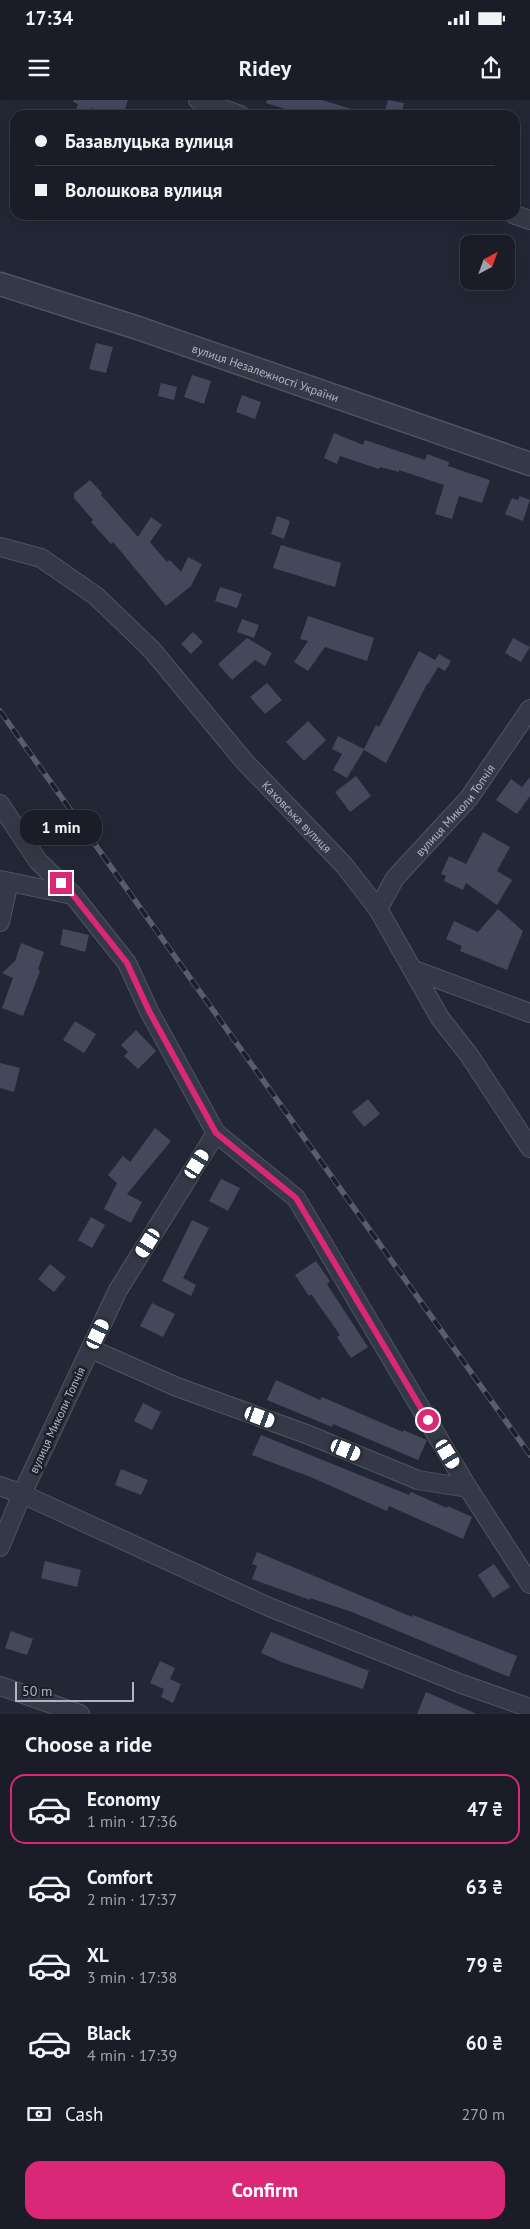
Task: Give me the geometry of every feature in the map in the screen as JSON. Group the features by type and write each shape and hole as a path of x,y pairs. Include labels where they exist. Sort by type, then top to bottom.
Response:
{"street":[{"path":"198,100 226,110"},
{"name":"вулиця Незалежності України","path":"0,284 138,328 530,464"},
{"name":"Каховська вулиця","path":"0,547 41,558 103,603 152,650 244,761 344,865 378,909 440,1018 469,1055 530,1148"},
{"name":"вулиця Миколи Топчія","path":"378,909 395,878 469,798 530,709"},
{"path":"0,804 38,861 73,895 127,963 149,1011 216,1133 296,1198 468,1488 530,1584"},
{"path":"0,922 5,881 73,895"},
{"path":"414,970 530,1013"},
{"name":"вулиця Миколи Топчія","path":"0,1547 22,1494 118,1290 216,1133"},
{"path":"91,1349 177,1388 309,1435 418,1480 468,1488"},
{"path":"0,1486 22,1494 269,1607 459,1683 530,1708"},
{"path":"0,1686 80,1714"}],"building":[{"path":"74,100 128,100 125,110 96,110 91,108 90,110 76,110 78,104 73,102"},
{"path":"267,100 322,100 354,110 289,110 266,103"},
{"path":"388,100 404,103 402,110 385,110"},
{"path":"96,343 113,347 106,373 89,369"},
{"path":"192,375 211,381 204,404 184,397"},
{"path":"161,383 177,387 174,400 158,396"},
{"path":"242,395 261,402 255,419 236,412"},
{"path":"334,433 363,445 365,440 425,460 427,454 449,462 448,466 490,480 482,503 459,496 452,519 435,514 444,485 399,470 399,472 380,467 379,469 340,456 337,464 324,458"},
{"path":"90,480 138,537 151,517 162,525 150,542 167,562 170,560 181,572 188,557 202,564 191,586 166,606 113,542 111,544 91,522 93,520 74,498 74,493"},
{"path":"520,496 530,500 523,521 505,514 512,498 518,500"},
{"path":"277,516 290,521 284,539 271,534"},
{"path":"281,545 341,563 335,587 273,568"},
{"path":"220,587 242,594 237,608 215,601"},
{"path":"308,616 374,638 367,661 325,647 308,671 294,662 308,641 300,639"},
{"path":"242,619 259,625 254,638 237,632"},
{"path":"193,632 203,642 191,654 181,644"},
{"path":"247,638 272,653 265,666 255,660 232,680 218,664"},
{"path":"513,638 530,647 521,662 505,653"},
{"path":"419,651 435,660 439,654 451,661 445,671 438,667 427,684 386,763 364,750 347,778 333,770 342,754 332,749 338,736 364,749 376,725 379,727"},
{"path":"267,683 282,700 265,714 250,697"},
{"path":"308,721 326,740 304,761 286,742"},
{"path":"356,776 371,796 350,812 335,792"},
{"path":"530,777 530,796 517,814 496,800 511,779 522,787"},
{"path":"483,832 510,847 497,871 512,880 497,905 466,883 463,890 444,881 446,876 441,874 449,856 466,864"},
{"path":"498,909 523,931 507,970 460,951 462,946 446,939 454,921 478,932"},
{"path":"63,929 89,935 85,952 60,945"},
{"path":"21,943 44,952 38,969 40,971 23,1016 2,1008 13,978 2,973 15,961"},
{"path":"75,1021 96,1034 84,1053 63,1040"},
{"path":"136,1030 156,1051 138,1069 124,1056 128,1052 121,1045"},
{"path":"0,1063 20,1068 14,1092 0,1088"},
{"path":"368,1099 380,1114 364,1127 352,1112"},
{"path":"155,1128 171,1141 127,1194 142,1202 131,1223 104,1209 117,1183 108,1175 123,1156 130,1162"},
{"path":"221,1179 240,1188 228,1211 209,1201"},
{"path":"91,1217 105,1225 92,1248 78,1240"},
{"path":"192,1220 209,1228 183,1278 196,1285 191,1296 162,1281"},
{"path":"316,1261 330,1281 327,1284 368,1347 351,1358 337,1337 340,1335 295,1275"},
{"path":"50,1264 66,1277 54,1292 38,1279"},
{"path":"152,1303 175,1314 163,1337 140,1326"},
{"path":"276,1380 320,1400 322,1397 403,1432 403,1430 427,1440 418,1460 333,1424 332,1427 267,1400"},
{"path":"143,1403 161,1412 152,1430 134,1421"},
{"path":"261,1435 409,1495 411,1492 472,1517 463,1539 389,1506 387,1511 313,1478 252,1455"},
{"path":"121,1469 148,1480 141,1495 115,1485"},
{"path":"257,1552 412,1617 413,1615 517,1656 509,1677 352,1612 310,1598 310,1600 252,1579 257,1566 252,1564"},
{"path":"45,1561 81,1570 77,1587 41,1578"},
{"path":"494,1564 510,1587 493,1598 478,1575"},
{"path":"11,1631 33,1639 27,1655 5,1648"},
{"path":"271,1632 369,1671 363,1689 284,1663 261,1653"},
{"path":"160,1661 175,1668 170,1679 181,1684 173,1703 161,1697 164,1689 150,1683"},
{"path":"426,1692 477,1714 417,1714"}],"railway":[{"path":"0,711 530,1455"}],"route":[{"path":"61,883 73,895 127,963 149,1011 216,1133 296,1198 428,1420"}]}
